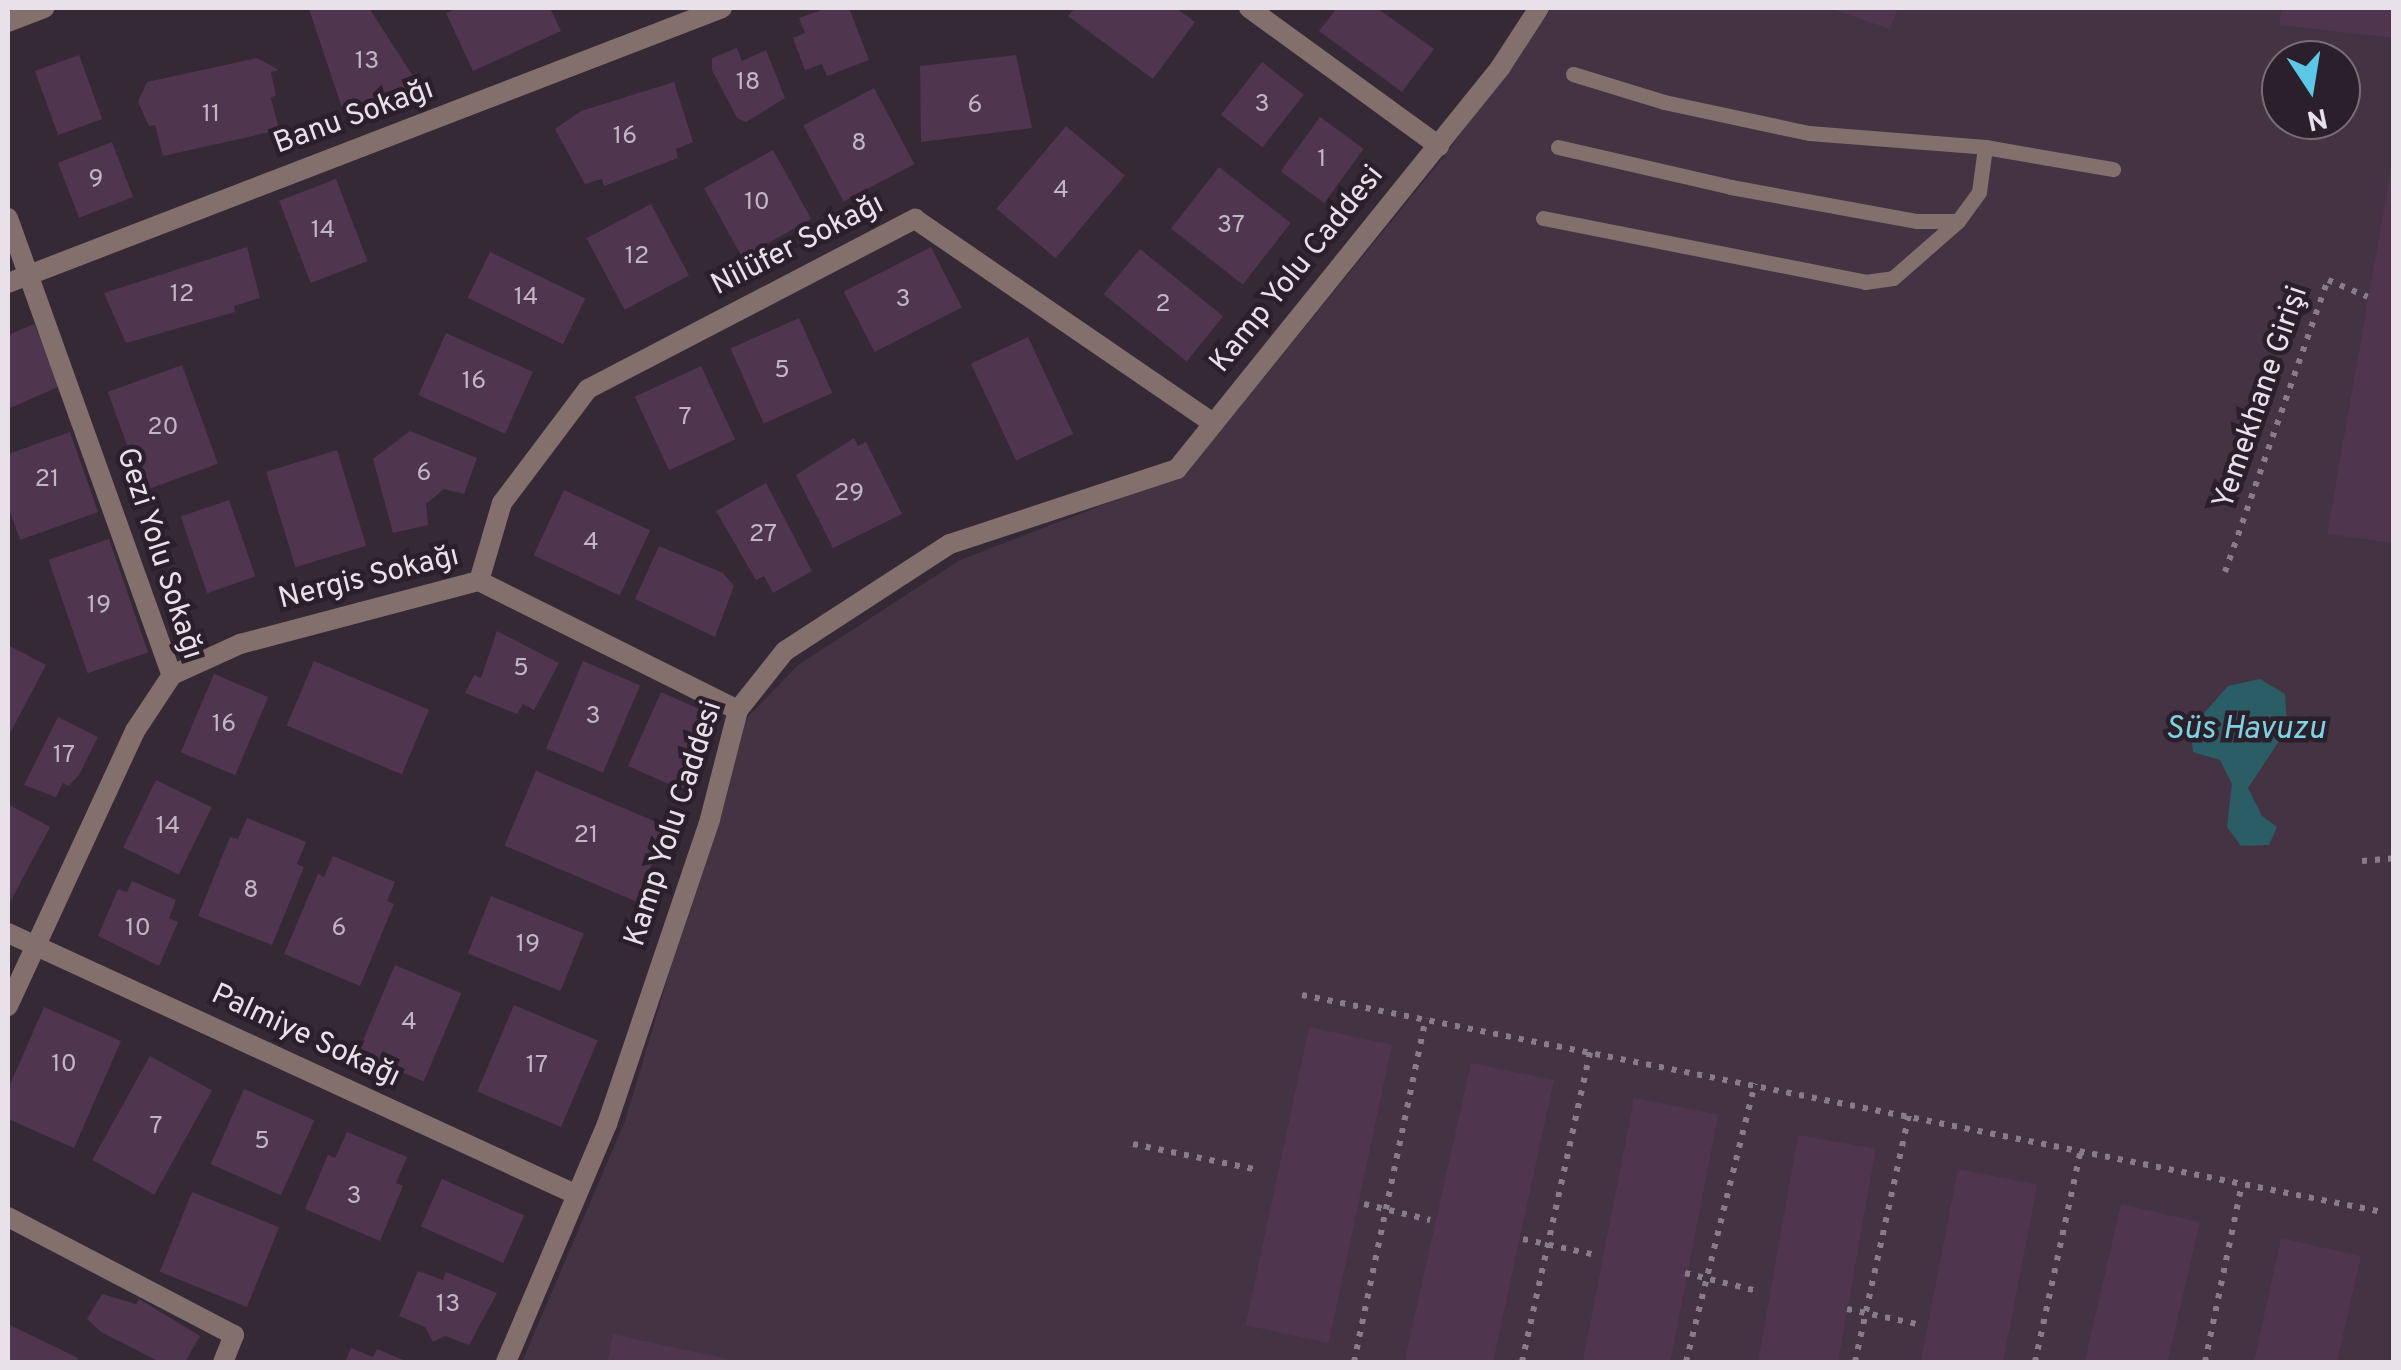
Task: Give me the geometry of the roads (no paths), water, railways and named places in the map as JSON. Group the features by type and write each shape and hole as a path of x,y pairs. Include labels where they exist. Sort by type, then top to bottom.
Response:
{"street":[{"path":"8,22 44,8"},
{"name":"Banu Sokağı","path":"8,284 29,270 722,8"},
{"path":"1249,8 1440,146"},
{"name":"Kamp Yolu Caddesi","path":"506,1362 577,1195 710,819 738,710 785,651 950,544 1177,468 1440,146 1539,8"},
{"name":"Gezi Yolu Sokağı","path":"8,218 172,675 135,731 8,1006"},
{"name":"Nilüfer Sokağı","path":"479,581 502,503 588,389 915,219 1213,423"},
{"name":"Nergis Sokağı","path":"172,675 240,644 479,581 738,710"},
{"name":"Palmiye Sokağı","path":"8,933 577,1195"},
{"path":"8,1217 234,1335 223,1362"}],"lane":[{"path":"1573,74 1664,102 1808,132 1985,146 2113,169"},
{"path":"1544,218 1864,282 1893,278 1958,221 1978,192 1985,146"},
{"path":"1558,147 1731,188 1917,221 1958,221"}],"water":[{"name":"Süs Havuzu","path":"2260,679 2285,694 2287,729 2248,788 2262,816 2277,827 2269,845 2241,846 2227,827 2232,784 2220,760 2193,752 2190,729 2228,686"}]}
